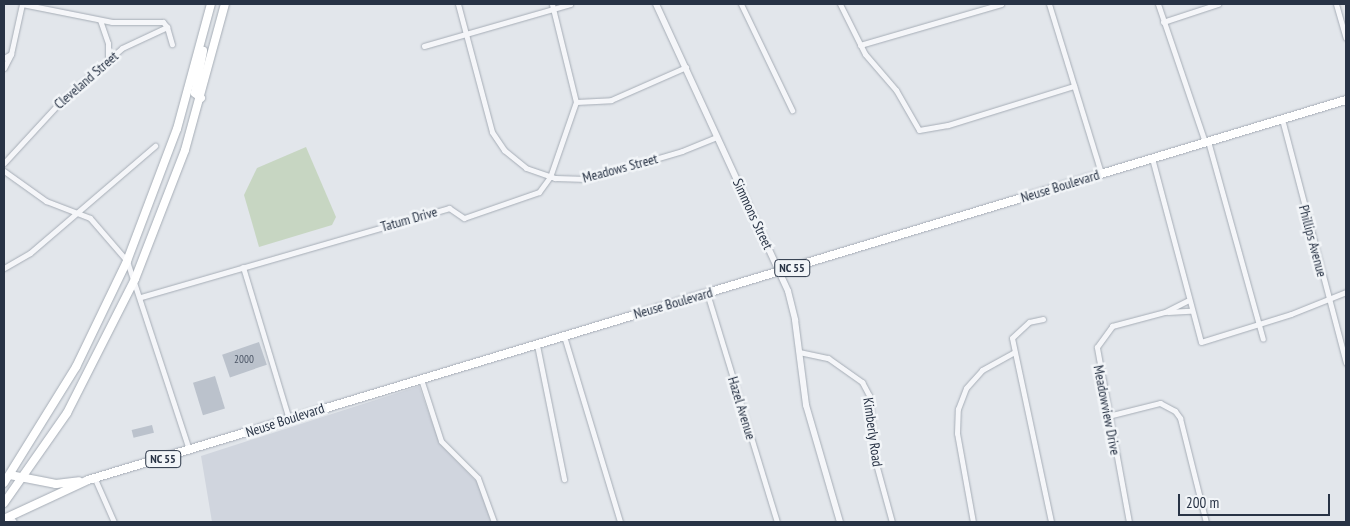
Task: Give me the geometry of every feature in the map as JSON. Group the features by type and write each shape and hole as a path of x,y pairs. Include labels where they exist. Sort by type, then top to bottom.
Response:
{"main road":[{"path":"4,483 78,362 127,261 177,129 211,4"},
{"path":"4,503 26,477 82,386 135,279 170,193 201,98 225,4"},
{"path":"201,98 195,92 204,29"},
{"name":"Neuse Boulevard","path":"9,519 92,479 190,451 288,419 1346,100"},
{"name":"NC 55","path":"10,475 56,484 92,479"}],"street":[{"path":"4,68 11,54 22,4 125,24 163,22 167,27 172,44"},
{"name":"Meadows Street","path":"458,4 485,111 496,140 520,164 550,177 587,179 682,151 716,137"},
{"path":"552,4 576,102 610,100 686,67"},
{"path":"424,46 570,4"},
{"name":"Simmons Street","path":"656,4 780,272 793,310 806,405 840,522"},
{"path":"741,4 792,110"},
{"path":"840,4 860,45 896,90 919,130 948,125 1074,86"},
{"path":"860,45 1001,4"},
{"path":"1049,4 1100,173"},
{"path":"1158,4 1206,141 1263,339"},
{"path":"1163,22 1218,4"},
{"path":"1336,4 1346,38"},
{"path":"100,20 108,43 108,60"},
{"name":"Cleveland Street","path":"4,163 62,100 108,60 129,43 167,27"},
{"path":"4,58 11,54"},
{"name":"Tatum Drive","path":"141,297 449,208 464,218 532,195 550,177 576,102"},
{"name":"Phillips Avenue","path":"1282,119 1346,363"},
{"path":"4,268 30,253 155,146"},
{"path":"1152,158 1187,301 1201,342 1259,324 1328,297 1346,292"},
{"path":"4,171 46,201 77,212 100,226 127,261 141,297 190,451"},
{"path":"244,267 288,419"},
{"name":"Hazel Avenue","path":"707,294 777,522"},
{"name":"Meadowview Drive","path":"1129,522 1097,356 1100,338 1112,326 1165,312 1187,301"},
{"name":"Meadowview Drive","path":"1165,312 1190,311"},
{"path":"1043,319 1019,328 1012,338 1051,522"},
{"path":"564,336 620,522"},
{"path":"537,345 564,479"},
{"name":"Kimberly Road","path":"799,352 828,358 862,382 869,395 875,460 892,522"},
{"path":"973,522 957,433 958,409 966,388 982,370 1014,352"},
{"path":"421,380 441,441 478,478 494,522"},
{"path":"1108,416 1160,402 1175,410 1180,418 1206,522"},
{"path":"92,479 114,522"}],"shaded area":[{"path":"419,386 440,444 478,483 491,522 212,522 201,456"}],"green space":[{"path":"306,147 336,217 332,225 259,247 244,195 257,168"}],"building":[{"path":"259,342 267,365 230,377 222,355"},
{"path":"215,376 225,409 203,415 193,383"},
{"path":"152,425 154,433 134,438 132,430"}]}
